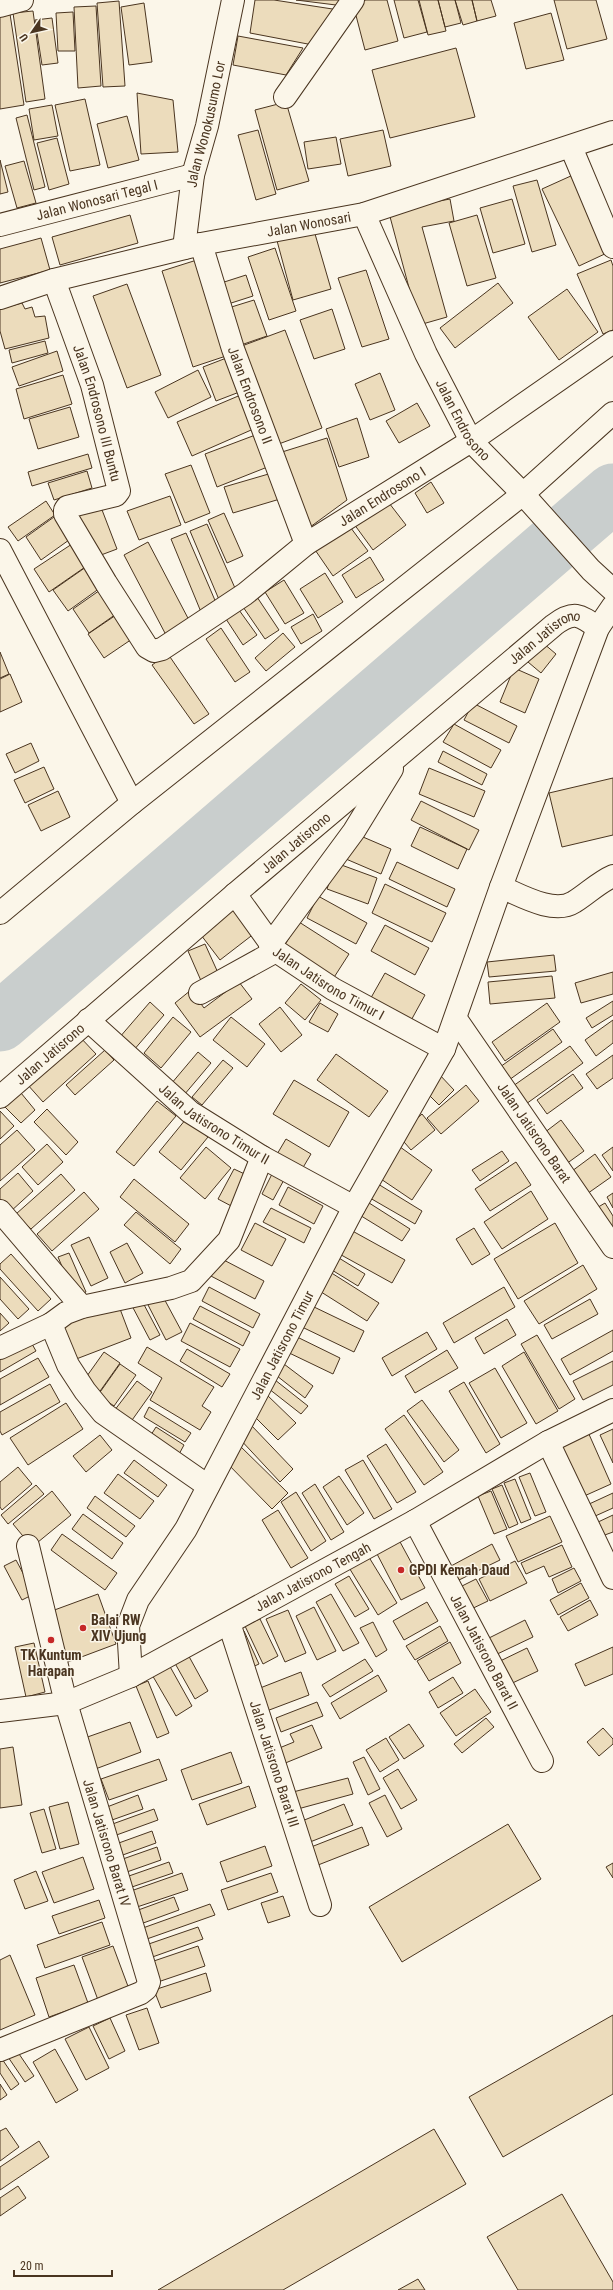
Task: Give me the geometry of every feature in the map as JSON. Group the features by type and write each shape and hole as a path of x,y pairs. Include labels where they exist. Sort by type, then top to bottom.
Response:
{"street":[{"path":"0,6 22,0"},
{"name":"Jalan Wonokusumo Lor","path":"192,246 193,175 207,126 233,0"},
{"path":"285,97 353,0"},
{"name":"Jalan Wonosari","path":"0,298 54,280 192,246 364,214 613,132"},
{"path":"571,147 613,247"},
{"name":"Jalan Wonosari Tegal I","path":"0,225 193,175"},
{"name":"Jalan Endrosono","path":"364,214 426,354 470,441 528,500 591,570 613,590"},
{"name":"Jalan Endrosono II","path":"192,246 234,349 306,544"},
{"name":"Jalan Endrosono III Buntu","path":"54,280 92,385 119,491 116,495 68,507 65,510 65,514 106,583 147,647 154,651"},
{"name":"Jalan Endrosono I","path":"154,651 162,649 245,594 306,544 470,441 613,342"},
{"path":"0,913 132,804 528,500 613,413"},
{"path":"0,550 132,804"},
{"name":"Jalan Jatisrono","path":"456,1018 501,887 598,628 613,606"},
{"name":"Jalan Jatisrono","path":"0,1097 235,894 564,617 574,615 583,616 598,628"},
{"path":"200,993 273,948 354,831 402,752"},
{"path":"501,887 536,902 557,907 572,904 613,876"},
{"name":"Jalan Jatisrono Timur I","path":"235,894 273,948 333,989 444,1049"},
{"name":"Jalan Jatisrono Timur","path":"131,1676 128,1626 138,1600 186,1529 354,1207 444,1049 456,1018"},
{"name":"Jalan Jatisrono Barat","path":"456,1018 613,1246"},
{"name":"Jalan Jatisrono Timur II","path":"88,1020 190,1112 262,1157 354,1207"},
{"path":"0,1348 51,1324 66,1313 82,1307 171,1288 191,1281 229,1240 262,1157"},
{"path":"0,1211 82,1307"},
{"path":"51,1324 68,1365 85,1391 104,1413 208,1486"},
{"name":"Jalan Jatisrono Tengah","path":"0,1711 66,1703 131,1676 415,1521 548,1442 613,1410"},
{"path":"548,1442 613,1578"},
{"name":"Jalan Jatisrono Barat II","path":"415,1521 542,1761"},
{"name":"Jalan Jatisrono Barat IV","path":"0,2050 141,1993 146,1989 149,1982 66,1703 28,1546"},
{"name":"Jalan Jatisrono Barat III","path":"229,1623 320,1905"}],"building":[{"path":"255,0 274,0 339,10 313,45 250,33"},
{"path":"296,0 347,0 344,6"},
{"path":"366,0 387,0 398,41 365,50 353,4"},
{"path":"394,0 418,0 427,32 404,38"},
{"path":"419,0 438,0 446,31 428,35"},
{"path":"438,0 455,0 461,23 445,27"},
{"path":"455,0 472,0 477,21 463,25"},
{"path":"472,0 491,0 496,16 477,21"},
{"path":"554,0 596,0 607,39 567,49"},
{"path":"119,1 125,86 103,87 97,3"},
{"path":"144,3 152,62 129,65 121,7"},
{"path":"96,6 101,86 78,88 74,7"},
{"path":"33,11 45,99 26,102 13,13"},
{"path":"73,12 75,51 58,51 56,13"},
{"path":"551,13 564,60 526,69 514,23"},
{"path":"10,14 24,105 0,109 0,15"},
{"path":"52,18 58,63 42,65 35,20"},
{"path":"238,36 303,48 286,75 233,65"},
{"path":"456,48 475,117 390,138 372,70"},
{"path":"137,93 173,100 178,152 141,154"},
{"path":"85,99 100,165 70,171 55,105"},
{"path":"286,102 309,181 277,190 255,110"},
{"path":"52,105 58,136 34,140 29,109"},
{"path":"27,115 45,187 34,190 16,118"},
{"path":"127,116 139,160 108,168 97,124"},
{"path":"258,130 276,194 256,200 238,135"},
{"path":"383,130 391,166 348,176 340,139"},
{"path":"336,137 341,164 308,169 304,142"},
{"path":"57,138 69,184 49,190 37,143"},
{"path":"0,160 8,192 0,194"},
{"path":"24,161 36,203 17,208 5,166"},
{"path":"573,175 609,252 579,266 542,189"},
{"path":"537,180 556,245 532,252 513,186"},
{"path":"450,199 454,221 422,227 447,317 419,325 389,213 407,207"},
{"path":"512,199 525,244 493,253 480,208"},
{"path":"130,215 138,243 60,265 52,237"},
{"path":"477,215 496,278 467,286 449,223"},
{"path":"313,227 331,289 293,300 276,237"},
{"path":"41,238 50,270 0,283 0,249"},
{"path":"275,248 296,311 269,320 248,257"},
{"path":"200,259 232,354 193,367 162,271"},
{"path":"611,260 613,266 613,330 603,334 577,274"},
{"path":"366,270 389,339 362,347 338,278"},
{"path":"246,275 253,296 225,305 218,284"},
{"path":"498,283 513,303 455,348 440,328"},
{"path":"127,284 161,375 127,388 93,296"},
{"path":"567,289 598,332 559,360 528,317"},
{"path":"254,300 267,336 238,346 225,309"},
{"path":"22,303 25,309 32,307 35,317 45,316 49,338 5,349 0,331 0,309"},
{"path":"332,309 345,349 314,359 300,320"},
{"path":"285,330 322,428 276,445 239,347"},
{"path":"45,341 48,353 12,363 9,350"},
{"path":"57,351 63,371 19,386 12,367"},
{"path":"229,357 242,391 216,401 203,367"},
{"path":"198,370 211,397 168,418 155,392"},
{"path":"380,373 395,410 370,420 355,384"},
{"path":"63,375 72,404 24,419 16,389"},
{"path":"243,394 258,427 192,456 177,422"},
{"path":"417,403 430,426 399,443 386,421"},
{"path":"70,407 79,437 38,449 29,419"},
{"path":"357,418 369,457 339,467 326,429"},
{"path":"258,434 270,466 217,487 205,454"},
{"path":"327,438 347,500 306,530 282,452"},
{"path":"88,454 92,468 32,486 28,472"},
{"path":"191,465 210,513 185,523 165,474"},
{"path":"87,471 92,488 54,500 48,483"},
{"path":"272,473 280,499 233,513 224,487"},
{"path":"431,482 444,503 427,513 415,493"},
{"path":"170,496 181,525 139,540 127,511"},
{"path":"386,499 406,525 373,550 354,524"},
{"path":"46,501 55,515 18,541 8,527"},
{"path":"99,502 117,549 93,558 75,512"},
{"path":"224,513 243,556 227,563 208,520"},
{"path":"54,517 69,540 41,560 26,537"},
{"path":"345,520 368,551 333,576 311,544"},
{"path":"207,524 238,595 220,602 190,531"},
{"path":"186,533 217,605 201,612 171,539"},
{"path":"148,542 190,622 166,635 124,555"},
{"path":"72,544 88,565 49,592 34,569"},
{"path":"370,557 384,580 356,598 342,575"},
{"path":"86,567 100,588 68,611 53,590"},
{"path":"325,573 343,602 318,618 300,589"},
{"path":"284,580 304,613 285,624 265,592"},
{"path":"103,588 119,612 89,633 73,609"},
{"path":"255,594 279,630 265,639 241,604"},
{"path":"239,610 257,635 243,645 226,619"},
{"path":"119,613 135,637 104,658 88,634"},
{"path":"313,614 322,631 301,644 291,627"},
{"path":"221,628 250,672 235,682 206,639"},
{"path":"283,633 295,647 266,671 255,658"},
{"path":"543,643 556,654 541,673 528,662"},
{"path":"0,652 9,674 0,678"},
{"path":"168,654 209,714 194,724 152,665"},
{"path":"514,668 539,679 525,713 500,702"},
{"path":"10,674 22,702 0,712 0,679"},
{"path":"473,703 517,726 509,743 464,720"},
{"path":"454,724 501,750 491,768 443,742"},
{"path":"31,743 39,761 15,773 6,754"},
{"path":"443,751 487,774 482,785 438,762"},
{"path":"44,767 54,789 25,803 14,780"},
{"path":"429,768 485,791 474,817 419,794"},
{"path":"613,778 613,835 562,847 549,793"},
{"path":"58,791 70,817 41,831 28,805"},
{"path":"421,801 479,830 469,850 411,820"},
{"path":"420,827 467,849 458,869 411,846"},
{"path":"356,834 391,849 381,874 346,859"},
{"path":"397,862 455,889 447,907 389,879"},
{"path":"336,863 377,878 368,904 327,889"},
{"path":"385,884 446,913 432,942 372,913"},
{"path":"318,896 367,923 356,944 307,918"},
{"path":"236,907 255,933 220,960 201,935"},
{"path":"299,922 349,954 331,982 281,951"},
{"path":"385,925 429,948 415,975 371,951"},
{"path":"205,944 219,975 202,983 188,951"},
{"path":"554,955 556,971 489,977 487,962"},
{"path":"613,972 613,994 581,1003 575,983"},
{"path":"385,973 425,995 408,1026 368,1003"},
{"path":"552,976 555,998 490,1004 488,982"},
{"path":"239,982 252,999 200,1037 175,1003 191,990 204,1008"},
{"path":"301,984 321,1000 305,1020 285,1003"},
{"path":"613,1001 613,1015 592,1028 586,1018"},
{"path":"150,1002 164,1015 133,1051 119,1038"},
{"path":"320,1003 338,1014 328,1032 309,1022"},
{"path":"547,1003 560,1022 505,1061 492,1042"},
{"path":"280,1007 302,1035 281,1052 259,1024"},
{"path":"173,1017 191,1032 161,1068 144,1053"},
{"path":"231,1017 265,1044 247,1067 213,1040"},
{"path":"613,1020 613,1043 596,1056 585,1040"},
{"path":"553,1029 562,1042 509,1080 500,1067"},
{"path":"79,1036 96,1054 43,1102 27,1084"},
{"path":"570,1046 583,1063 526,1104 513,1086"},
{"path":"105,1050 114,1060 75,1095 66,1085"},
{"path":"198,1052 211,1063 184,1095 171,1084"},
{"path":"336,1054 388,1091 369,1117 317,1080"},
{"path":"613,1055 613,1078 597,1089 586,1074"},
{"path":"223,1060 233,1068 202,1105 192,1097"},
{"path":"438,1073 454,1090 439,1105 422,1088"},
{"path":"573,1074 583,1088 547,1114 537,1100"},
{"path":"294,1080 349,1112 329,1147 273,1114"},
{"path":"466,1085 479,1101 441,1134 427,1118"},
{"path":"21,1093 35,1110 21,1123 5,1107"},
{"path":"157,1101 176,1116 134,1166 116,1152"},
{"path":"47,1109 78,1142 66,1155 34,1122"},
{"path":"0,1111 14,1126 0,1139"},
{"path":"422,1114 435,1130 411,1150 398,1135"},
{"path":"186,1119 208,1137 181,1170 159,1152"},
{"path":"561,1120 584,1151 562,1167 540,1136"},
{"path":"17,1130 35,1150 0,1181 0,1145"},
{"path":"286,1139 311,1154 298,1176 273,1161"},
{"path":"47,1144 63,1162 38,1185 22,1167"},
{"path":"396,1144 432,1170 412,1200 375,1175"},
{"path":"206,1147 231,1168 205,1199 180,1178"},
{"path":"613,1147 613,1171 602,1155"},
{"path":"502,1151 509,1161 480,1181 472,1170"},
{"path":"595,1154 611,1177 584,1196 568,1174"},
{"path":"516,1162 531,1185 490,1211 475,1189"},
{"path":"234,1169 251,1177 235,1208 218,1199"},
{"path":"273,1172 285,1178 273,1200 262,1194"},
{"path":"18,1173 33,1191 10,1212 0,1201 0,1189"},
{"path":"61,1174 75,1190 31,1229 16,1214"},
{"path":"134,1179 189,1224 175,1242 120,1197"},
{"path":"378,1184 422,1211 415,1224 370,1198"},
{"path":"288,1187 323,1206 314,1224 279,1205"},
{"path":"531,1191 548,1219 502,1249 484,1222"},
{"path":"84,1192 99,1209 52,1251 37,1234"},
{"path":"613,1193 613,1208 607,1197"},
{"path":"366,1201 410,1229 402,1241 358,1214"},
{"path":"605,1203 613,1216 613,1239 595,1209"},
{"path":"271,1208 311,1228 304,1243 263,1222"},
{"path":"136,1212 181,1249 170,1264 124,1225"},
{"path":"255,1223 286,1239 272,1266 241,1250"},
{"path":"555,1223 578,1263 518,1299 494,1259"},
{"path":"347,1228 405,1260 392,1283 334,1251"},
{"path":"474,1228 490,1254 472,1265 456,1239"},
{"path":"89,1237 108,1278 91,1286 71,1245"},
{"path":"127,1243 143,1273 125,1283 110,1252"},
{"path":"69,1253 86,1292 75,1297 58,1257"},
{"path":"11,1254 51,1299 38,1311 0,1269 0,1264"},
{"path":"334,1255 365,1274 358,1286 327,1267"},
{"path":"218,1257 264,1281 255,1299 209,1275"},
{"path":"583,1265 597,1289 539,1324 524,1301"},
{"path":"330,1272 379,1303 367,1321 318,1290"},
{"path":"0,1277 29,1309 18,1319 0,1299"},
{"path":"209,1287 260,1314 253,1328 202,1301"},
{"path":"504,1287 515,1307 454,1343 443,1323"},
{"path":"161,1293 182,1332 166,1340 146,1301"},
{"path":"141,1299 160,1335 150,1340 131,1304"},
{"path":"590,1299 598,1314 552,1339 544,1325"},
{"path":"117,1301 131,1338 71,1361 57,1324"},
{"path":"200,1306 250,1332 243,1346 193,1319"},
{"path":"312,1306 364,1331 354,1352 302,1327"},
{"path":"0,1313 9,1323 0,1331"},
{"path":"507,1319 516,1335 484,1354 475,1338"},
{"path":"190,1323 240,1349 230,1367 181,1341"},
{"path":"613,1330 613,1351 570,1375 561,1359"},
{"path":"427,1332 437,1349 392,1376 382,1358"},
{"path":"291,1334 340,1358 333,1374 283,1350"},
{"path":"537,1335 575,1399 559,1409 521,1344"},
{"path":"28,1337 36,1351 0,1372 0,1353"},
{"path":"147,1347 214,1387 202,1406 211,1412 200,1430 150,1400 162,1378 138,1363"},
{"path":"187,1349 230,1374 222,1387 180,1361"},
{"path":"447,1350 458,1368 415,1393 405,1376"},
{"path":"104,1352 120,1363 98,1394 82,1383"},
{"path":"524,1352 558,1411 536,1424 502,1366"},
{"path":"38,1358 49,1377 0,1405 0,1379"},
{"path":"280,1361 313,1386 305,1398 272,1372"},
{"path":"613,1361 613,1385 583,1400 573,1381"},
{"path":"120,1364 136,1375 114,1406 98,1395"},
{"path":"495,1368 527,1423 501,1438 469,1383"},
{"path":"270,1376 308,1406 301,1414 264,1385"},
{"path":"137,1381 152,1392 130,1423 114,1411"},
{"path":"464,1382 500,1444 486,1453 449,1391"},
{"path":"50,1384 60,1402 2,1435 0,1431 0,1412"},
{"path":"266,1394 296,1423 278,1440 249,1411"},
{"path":"422,1400 459,1450 444,1462 407,1411"},
{"path":"66,1403 83,1429 28,1465 10,1438"},
{"path":"149,1407 191,1433 185,1442 144,1417"},
{"path":"404,1415 443,1472 424,1485 385,1429"},
{"path":"250,1424 293,1469 280,1482 237,1436"},
{"path":"156,1427 184,1445 178,1456 149,1438"},
{"path":"613,1429 613,1463 600,1435"},
{"path":"588,1432 611,1484 582,1497 559,1445"},
{"path":"100,1435 112,1450 86,1472 73,1456"},
{"path":"238,1444 288,1493 272,1509 223,1459"},
{"path":"386,1444 416,1492 397,1503 367,1456"},
{"path":"134,1460 167,1485 158,1497 124,1473"},
{"path":"363,1460 392,1509 374,1519 345,1470"},
{"path":"18,1467 32,1484 2,1510 0,1507 0,1482"},
{"path":"530,1473 546,1512 535,1516 519,1477"},
{"path":"118,1474 154,1501 140,1519 104,1493"},
{"path":"339,1476 364,1513 347,1525 323,1487"},
{"path":"515,1479 531,1519 521,1523 504,1483"},
{"path":"315,1484 344,1532 331,1540 302,1493"},
{"path":"36,1485 44,1494 8,1524 1,1515"},
{"path":"502,1485 518,1524 509,1528 492,1489"},
{"path":"52,1491 71,1515 32,1547 13,1524"},
{"path":"491,1491 507,1529 494,1534 478,1496"},
{"path":"296,1492 326,1541 311,1551 281,1502"},
{"path":"613,1493 613,1508 593,1517 587,1505"},
{"path":"95,1496 135,1526 126,1537 87,1508"},
{"path":"278,1510 308,1558 291,1568 262,1520"},
{"path":"83,1514 123,1543 112,1559 72,1529"},
{"path":"613,1515 613,1532 602,1536 596,1523"},
{"path":"550,1516 562,1542 518,1562 506,1536"},
{"path":"62,1534 117,1573 105,1590 51,1550"},
{"name":"GPDI Kemah Daud","path":"399,1540 425,1588 401,1600 376,1552"},
{"path":"492,1544 500,1560 459,1580 451,1566"},
{"path":"562,1545 572,1567 549,1577 544,1566 526,1574 521,1563"},
{"path":"367,1554 397,1603 378,1615 348,1566"},
{"path":"16,1560 34,1594 22,1600 4,1566"},
{"path":"515,1561 527,1583 490,1601 479,1579"},
{"path":"574,1568 581,1581 558,1593 552,1579"},
{"path":"349,1576 369,1609 355,1617 335,1584"},
{"path":"476,1579 488,1601 465,1612 454,1590"},
{"path":"581,1583 589,1598 558,1615 550,1600"},
{"name":"Balai RW XIV Ujung","path":"98,1594 116,1644 68,1662 49,1612"},
{"path":"331,1594 359,1643 343,1651 316,1602"},
{"path":"590,1600 598,1615 568,1631 560,1617"},
{"path":"427,1602 438,1621 404,1640 393,1621"},
{"path":"314,1607 336,1651 317,1660 296,1616"},
{"path":"288,1610 306,1653 285,1662 266,1619"},
{"path":"260,1619 278,1656 263,1664 245,1626"},
{"path":"525,1620 533,1637 491,1657 483,1641"},
{"path":"373,1622 387,1650 376,1657 360,1628"},
{"path":"440,1626 448,1641 415,1660 406,1646"},
{"path":"244,1631 259,1664 248,1669 233,1636"},
{"path":"450,1642 461,1663 429,1681 417,1661"},
{"path":"34,1643 45,1692 26,1697 15,1647"},
{"path":"613,1647 613,1674 585,1686 575,1664"},
{"path":"527,1648 538,1671 504,1687 494,1664"},
{"path":"186,1651 208,1691 195,1699 172,1658"},
{"path":"365,1659 373,1671 330,1697 322,1685"},
{"path":"168,1663 192,1706 176,1716 151,1673"},
{"path":"301,1672 309,1695 264,1712 255,1690"},
{"path":"378,1675 387,1691 340,1719 331,1703"},
{"path":"453,1677 463,1693 438,1708 429,1692"},
{"path":"148,1681 169,1733 157,1738 136,1686"},
{"path":"475,1689 491,1712 456,1736 440,1713"},
{"path":"317,1702 323,1716 281,1732 276,1718"},
{"path":"486,1718 494,1727 462,1753 454,1744"},
{"path":"130,1722 141,1752 90,1771 79,1740"},
{"path":"409,1724 424,1746 404,1759 389,1737"},
{"path":"312,1725 322,1748 278,1766 272,1751 294,1742 290,1734"},
{"path":"603,1728 613,1739 613,1744 599,1756 587,1742"},
{"path":"386,1738 399,1760 380,1772 366,1750"},
{"path":"13,1747 22,1805 0,1808 0,1749"},
{"path":"231,1752 242,1783 192,1800 181,1770"},
{"path":"364,1757 380,1789 368,1795 353,1762"},
{"path":"159,1759 167,1780 109,1800 101,1779"},
{"path":"398,1769 417,1800 401,1809 383,1778"},
{"path":"348,1778 353,1794 294,1810 289,1793"},
{"path":"249,1786 256,1807 207,1825 199,1804"},
{"path":"138,1795 143,1809 112,1820 107,1807"},
{"path":"385,1795 402,1829 387,1837 369,1803"},
{"path":"68,1802 79,1844 60,1849 49,1807"},
{"path":"344,1804 353,1825 305,1844 297,1823"},
{"path":"44,1809 56,1849 42,1853 30,1813"},
{"path":"154,1809 158,1820 111,1837 107,1826"},
{"path":"508,1824 541,1879 402,1962 369,1907"},
{"path":"362,1827 369,1845 313,1867 306,1849"},
{"path":"152,1831 156,1843 120,1856 116,1844"},
{"path":"265,1846 272,1866 227,1882 220,1862"},
{"path":"157,1847 161,1860 124,1873 120,1860"},
{"path":"83,1857 94,1889 54,1903 42,1872"},
{"path":"169,1862 173,1873 129,1888 126,1877"},
{"path":"613,1863 613,1878 606,1867"},
{"path":"36,1871 48,1901 25,1909 14,1880"},
{"path":"182,1873 188,1890 134,1908 128,1892"},
{"path":"271,1873 278,1892 228,1910 221,1890"},
{"path":"283,1896 290,1916 268,1923 261,1903"},
{"path":"174,1897 179,1910 135,1926 130,1913"},
{"path":"99,1900 105,1918 59,1934 52,1916"},
{"path":"210,1904 215,1915 144,1940 140,1929"},
{"path":"102,1922 110,1945 45,1968 37,1945"},
{"path":"198,1927 203,1939 144,1960 140,1947"},
{"path":"113,1946 129,1989 98,2000 82,1957"},
{"path":"198,1946 205,1966 152,1984 145,1964"},
{"path":"10,1955 35,2015 0,2030 0,1960"},
{"path":"74,1965 88,2003 49,2017 36,1978"},
{"path":"206,1973 211,1991 161,2008 154,1990"},
{"path":"147,2008 159,2043 139,2050 126,2015"},
{"path":"613,2015 613,2094 503,2157 469,2097"},
{"path":"110,2018 125,2051 109,2059 93,2026"},
{"path":"89,2027 109,2068 86,2080 65,2039"},
{"path":"15,2048 34,2076 25,2082 6,2054"},
{"path":"55,2049 78,2090 56,2103 33,2062"},
{"path":"0,2056 19,2084 11,2090 0,2073"},
{"path":"0,2084 7,2095 0,2100"},
{"path":"6,2128 19,2147 0,2161 0,2131"},
{"path":"434,2129 466,2184 283,2290 158,2290"},
{"path":"39,2141 49,2157 0,2190 0,2167"},
{"path":"18,2186 26,2198 0,2216 0,2198"},
{"path":"562,2194 613,2282 613,2290 518,2290 487,2237"},
{"path":"418,2279 425,2290 398,2290"}],"waterway":[{"path":"0,1022 613,493"}],"place":[{"name":"GPDI Kemah Daud","path":"401,1570"},
{"name":"Balai RW XIV Ujung","path":"83,1628"},
{"name":"TK Kuntum Harapan","path":"51,1640"}]}
